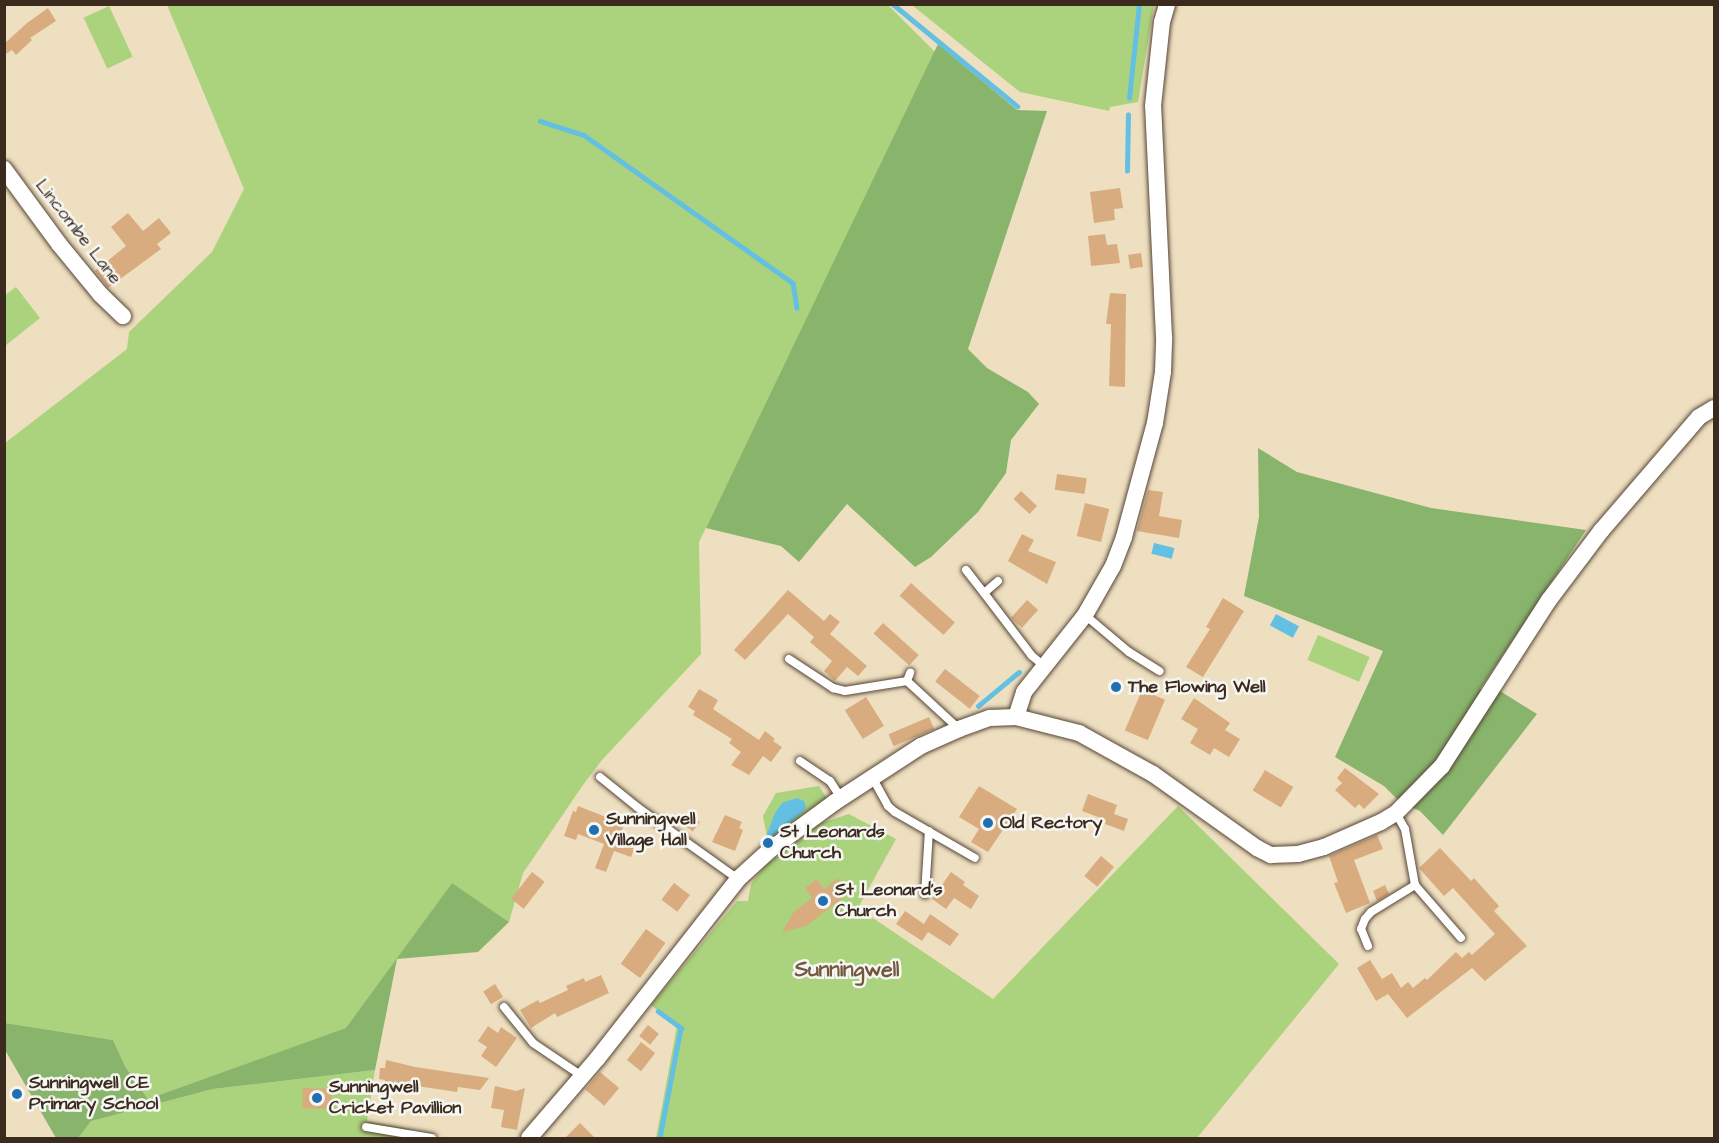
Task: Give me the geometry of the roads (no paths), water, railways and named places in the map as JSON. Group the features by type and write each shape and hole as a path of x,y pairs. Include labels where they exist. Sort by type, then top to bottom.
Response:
{"street":[{"path":"1016,717 1024,692 1043,665 1085,615 1113,566 1124,537 1155,423 1163,372 1164,337 1153,106 1162,22 1167,4"},
{"name":"Lincombe Lane","path":"4,169 59,244 100,294 123,316"},
{"path":"529,1138 582,1076 738,879 792,832 841,798 921,746 959,729 990,718 1016,717 1079,733 1153,774 1257,848 1271,855 1298,854 1324,847 1358,833 1396,813 1442,766 1549,600 1601,531 1699,417 1714,408"}],"lane":[{"path":"966,570 1032,656 1043,665"},
{"path":"984,594 998,581"},
{"path":"1085,615 1129,652 1159,671"},
{"path":"789,659 833,688 845,692 909,677 959,729"},
{"path":"800,761 830,781 841,798"},
{"path":"600,777 637,807 738,879"},
{"path":"872,777 888,806 975,858"},
{"path":"1396,813 1405,829 1415,885 1461,938"},
{"path":"926,894 928,831"},
{"path":"1368,946 1361,929 1365,919 1371,912 1415,885"},
{"path":"504,1007 533,1043 582,1076"},
{"path":"366,1127 432,1138"}],"water":[{"path":"1154,543 1174,548 1172,559 1151,554"},
{"path":"1276,614 1299,626 1293,638 1270,625"},
{"path":"797,798 804,801 806,807 803,812 772,838 767,834 775,813 782,803"}],"waterway":[{"path":"893,4 1017,106"},
{"path":"1129,98 1139,4"},
{"path":"1127,171 1128,115"},
{"path":"540,121 584,135 793,283 797,308"},
{"path":"978,706 1019,672"},
{"path":"658,1011 681,1028 660,1138"}],"place":[{"name":"The Flowing Well","path":"1116,687"},
{"name":"Old Rectory","path":"988,823"},
{"name":"Sunningwell Village Hall","path":"594,830"},
{"name":"St Leonards Church","path":"768,843"},
{"name":"St Leonard's Church","path":"823,901"},
{"name":"Sunningwell CE Primary School","path":"17,1094"},
{"name":"Sunningwell Cricket Pavillion","path":"317,1098"}],"district":[{"name":"Sunningwell","path":"847,970"}]}
